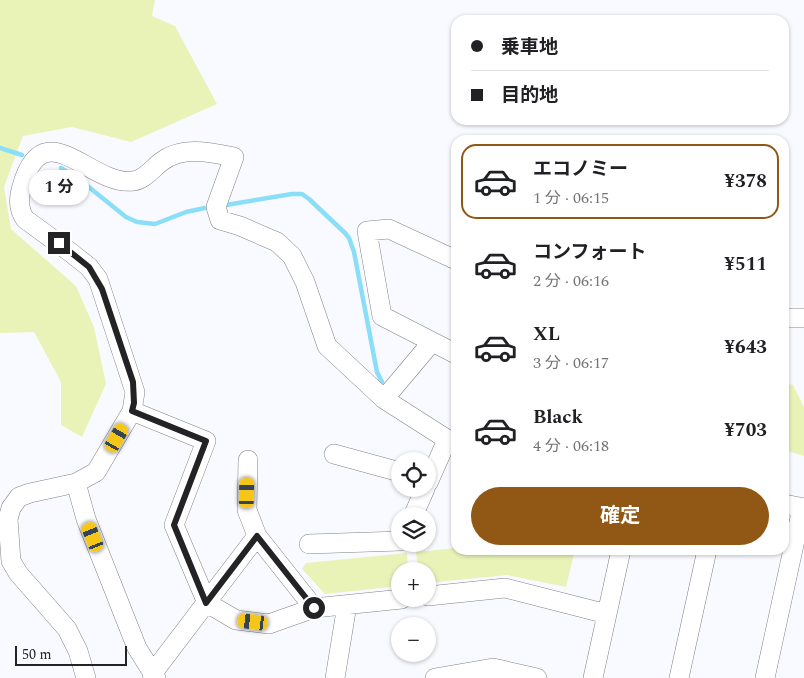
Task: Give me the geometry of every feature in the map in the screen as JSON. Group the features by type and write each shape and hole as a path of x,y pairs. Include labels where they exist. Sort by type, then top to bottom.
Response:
{"street":[{"path":"86,678 78,651 67,629 18,573 9,552 8,519 14,501 30,493 76,483 96,472 132,411 134,403 133,382 98,279 89,267 25,219 21,212 21,192 27,170 34,159 51,152 67,155 112,179 134,181 170,156 181,153 208,152 234,157 216,208 220,220 240,226 277,242 292,256 304,282 327,346 384,399 451,443 436,468"},
{"path":"451,258 389,229 367,231 382,316 451,352"},
{"path":"789,318 804,318"},
{"path":"384,399 432,342"},
{"path":"132,411 206,441 174,525 206,603 236,620 269,624 314,608 391,600"},
{"path":"334,454 391,470"},
{"path":"248,460 246,510 257,536 314,608"},
{"path":"76,483 86,519 134,639 154,676 257,536"},
{"path":"789,550 797,507"},
{"path":"310,544 391,541"},
{"path":"593,678 620,555"},
{"path":"679,678 706,555"},
{"path":"765,678 788,555"},
{"path":"436,595 505,588 607,614"},
{"path":"335,678 347,604"},
{"path":"436,678 493,668 537,678"}],"green space":[{"path":"0,0 155,0 152,16 175,26 217,104 131,142 72,127 23,136 4,187 11,229 76,286 94,327 106,384 82,437 61,425 61,382 34,332 0,333"},
{"path":"789,384 793,385 804,407 804,456 789,452"},
{"path":"451,548 451,555 574,555 566,587 507,575 436,582 436,562 417,562 416,552 436,552 436,550"},
{"path":"407,553 408,562 391,562 391,587 325,594 302,569 306,563"}],"waterway":[{"path":"0,148 22,155"},
{"path":"61,168 80,180 126,217 137,222 155,224 186,212 205,208"},
{"path":"226,205 302,194 345,233 354,252 377,372 382,382"}],"route":[{"path":"59,243 89,267 98,279 133,382 135,392 132,411 206,441 174,525 206,603 257,536 314,608"}]}
